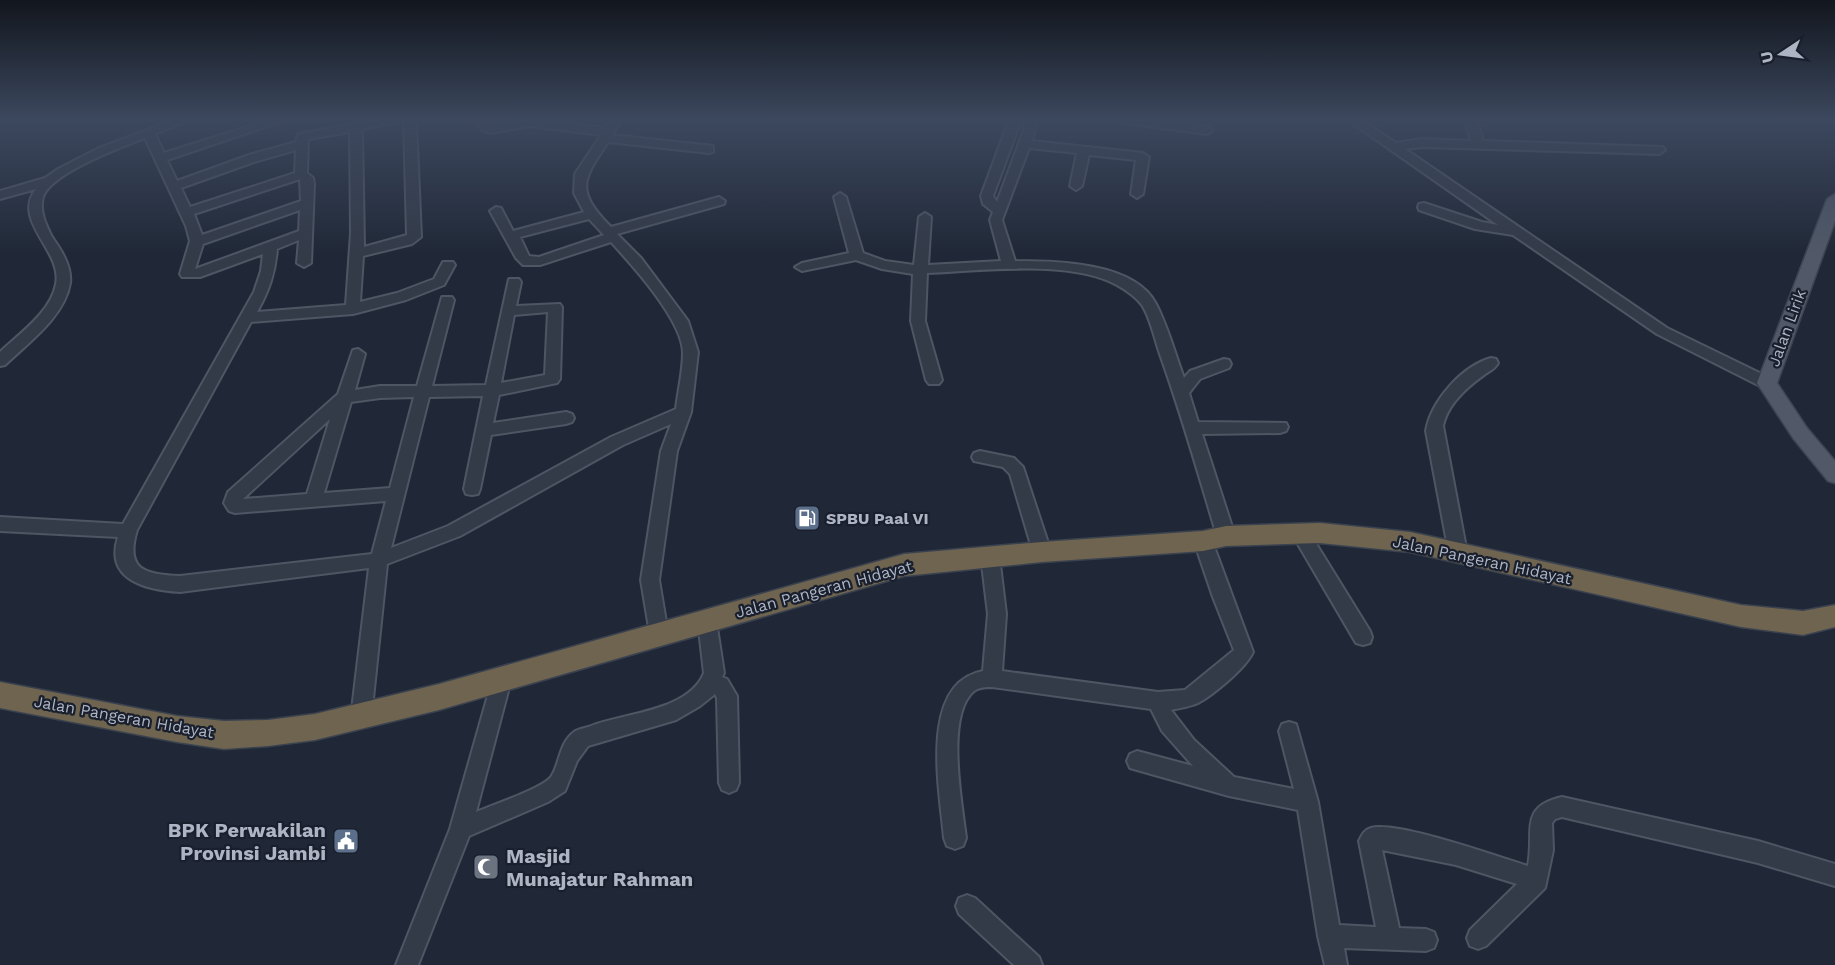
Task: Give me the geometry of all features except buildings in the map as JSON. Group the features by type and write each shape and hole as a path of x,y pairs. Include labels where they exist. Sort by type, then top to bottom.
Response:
{"highway":[{"name":"Jalan Pangeran Hidayat","path":"0,695 177,729 224,735 268,733 361,718 904,565 1214,538 1320,533 1410,542 1742,616 1803,623 1835,616"}],"main road":[{"name":"Jalan Lirik","path":"1835,199 1767,383 1800,433 1835,475"}],"street":[{"path":"0,195 48,182 74,165"},
{"path":"165,165 196,241 187,274 190,275 306,233"},
{"path":"174,186 233,165"},
{"path":"301,165 301,175"},
{"path":"353,309 356,253 356,165"},
{"path":"356,253 407,241 414,237 412,165"},
{"path":"587,165 581,174 580,193 592,214 636,261 683,324 691,352 683,412 669,451 650,580 659,634"},
{"path":"998,165 987,196 988,201 999,211"},
{"path":"1009,265 996,220 1017,165"},
{"path":"1076,186 1081,165"},
{"path":"1137,194 1142,165"},
{"path":"1420,165 1662,331 1767,383"},
{"path":"186,213 301,175 307,178 304,263"},
{"path":"0,361 53,306 63,286 64,270 38,220 36,207 38,195 48,182"},
{"path":"840,197 857,256"},
{"path":"496,211 508,233 512,235 523,258 528,262 540,261 610,235 719,201"},
{"path":"196,241 307,203"},
{"path":"1424,207 1480,226 1516,231"},
{"path":"512,235 592,214"},
{"path":"925,217 918,321 934,380"},
{"path":"270,247 270,261 265,282 123,543 123,557 136,575 153,584 180,584 379,560 454,531 617,441 683,412"},
{"path":"802,267 857,256 882,265 909,270 1009,265 1064,267 1115,278 1141,293 1149,304 1192,428 1214,538 1244,652 1239,659 1227,666 1191,697 1158,701 992,678 974,681 964,687 952,713 947,733 955,838"},
{"path":"245,318 353,309 401,297 439,282 448,265"},
{"path":"472,489 494,390 514,282"},
{"path":"361,718 379,560 421,391 447,300"},
{"path":"395,494 234,506 232,503 234,497 345,397 380,392 494,390 552,380 555,307 509,311"},
{"path":"315,499 358,354"},
{"path":"1458,554 1434,430 1439,413 1463,385 1482,367 1491,363"},
{"path":"1181,392 1195,375 1224,364"},
{"path":"484,430 566,418"},
{"path":"1192,428 1280,427"},
{"path":"980,457 1008,462 1017,471 1042,552"},
{"path":"0,524 128,531"},
{"path":"1301,534 1363,637"},
{"path":"990,556 997,614 992,678"},
{"path":"461,829 533,799 558,784 568,755 582,739 602,731 669,714 693,700 709,685 714,673 707,621"},
{"path":"406,965 461,829 501,680"},
{"path":"709,685 720,685 727,696 729,783"},
{"path":"1158,701 1160,711 1170,730 1230,786"},
{"path":"1289,731 1308,802 1329,936 1336,965"},
{"path":"1137,761 1230,786 1308,802"},
{"path":"1478,938 1537,880 1542,850 1541,819 1549,810 1562,807 1758,852 1835,875"},
{"path":"1390,938 1370,842 1373,838 1400,841 1456,854 1537,880"},
{"path":"967,906 1031,965"},
{"path":"1329,936 1426,940"}],"place":[{"name":"SPBU Paal VI","path":"807,518"},
{"name":"BPK Perwakilan Provinsi Jambi","path":"346,841"},
{"name":"Masjid Munajatur Rahman","path":"486,867"}]}
